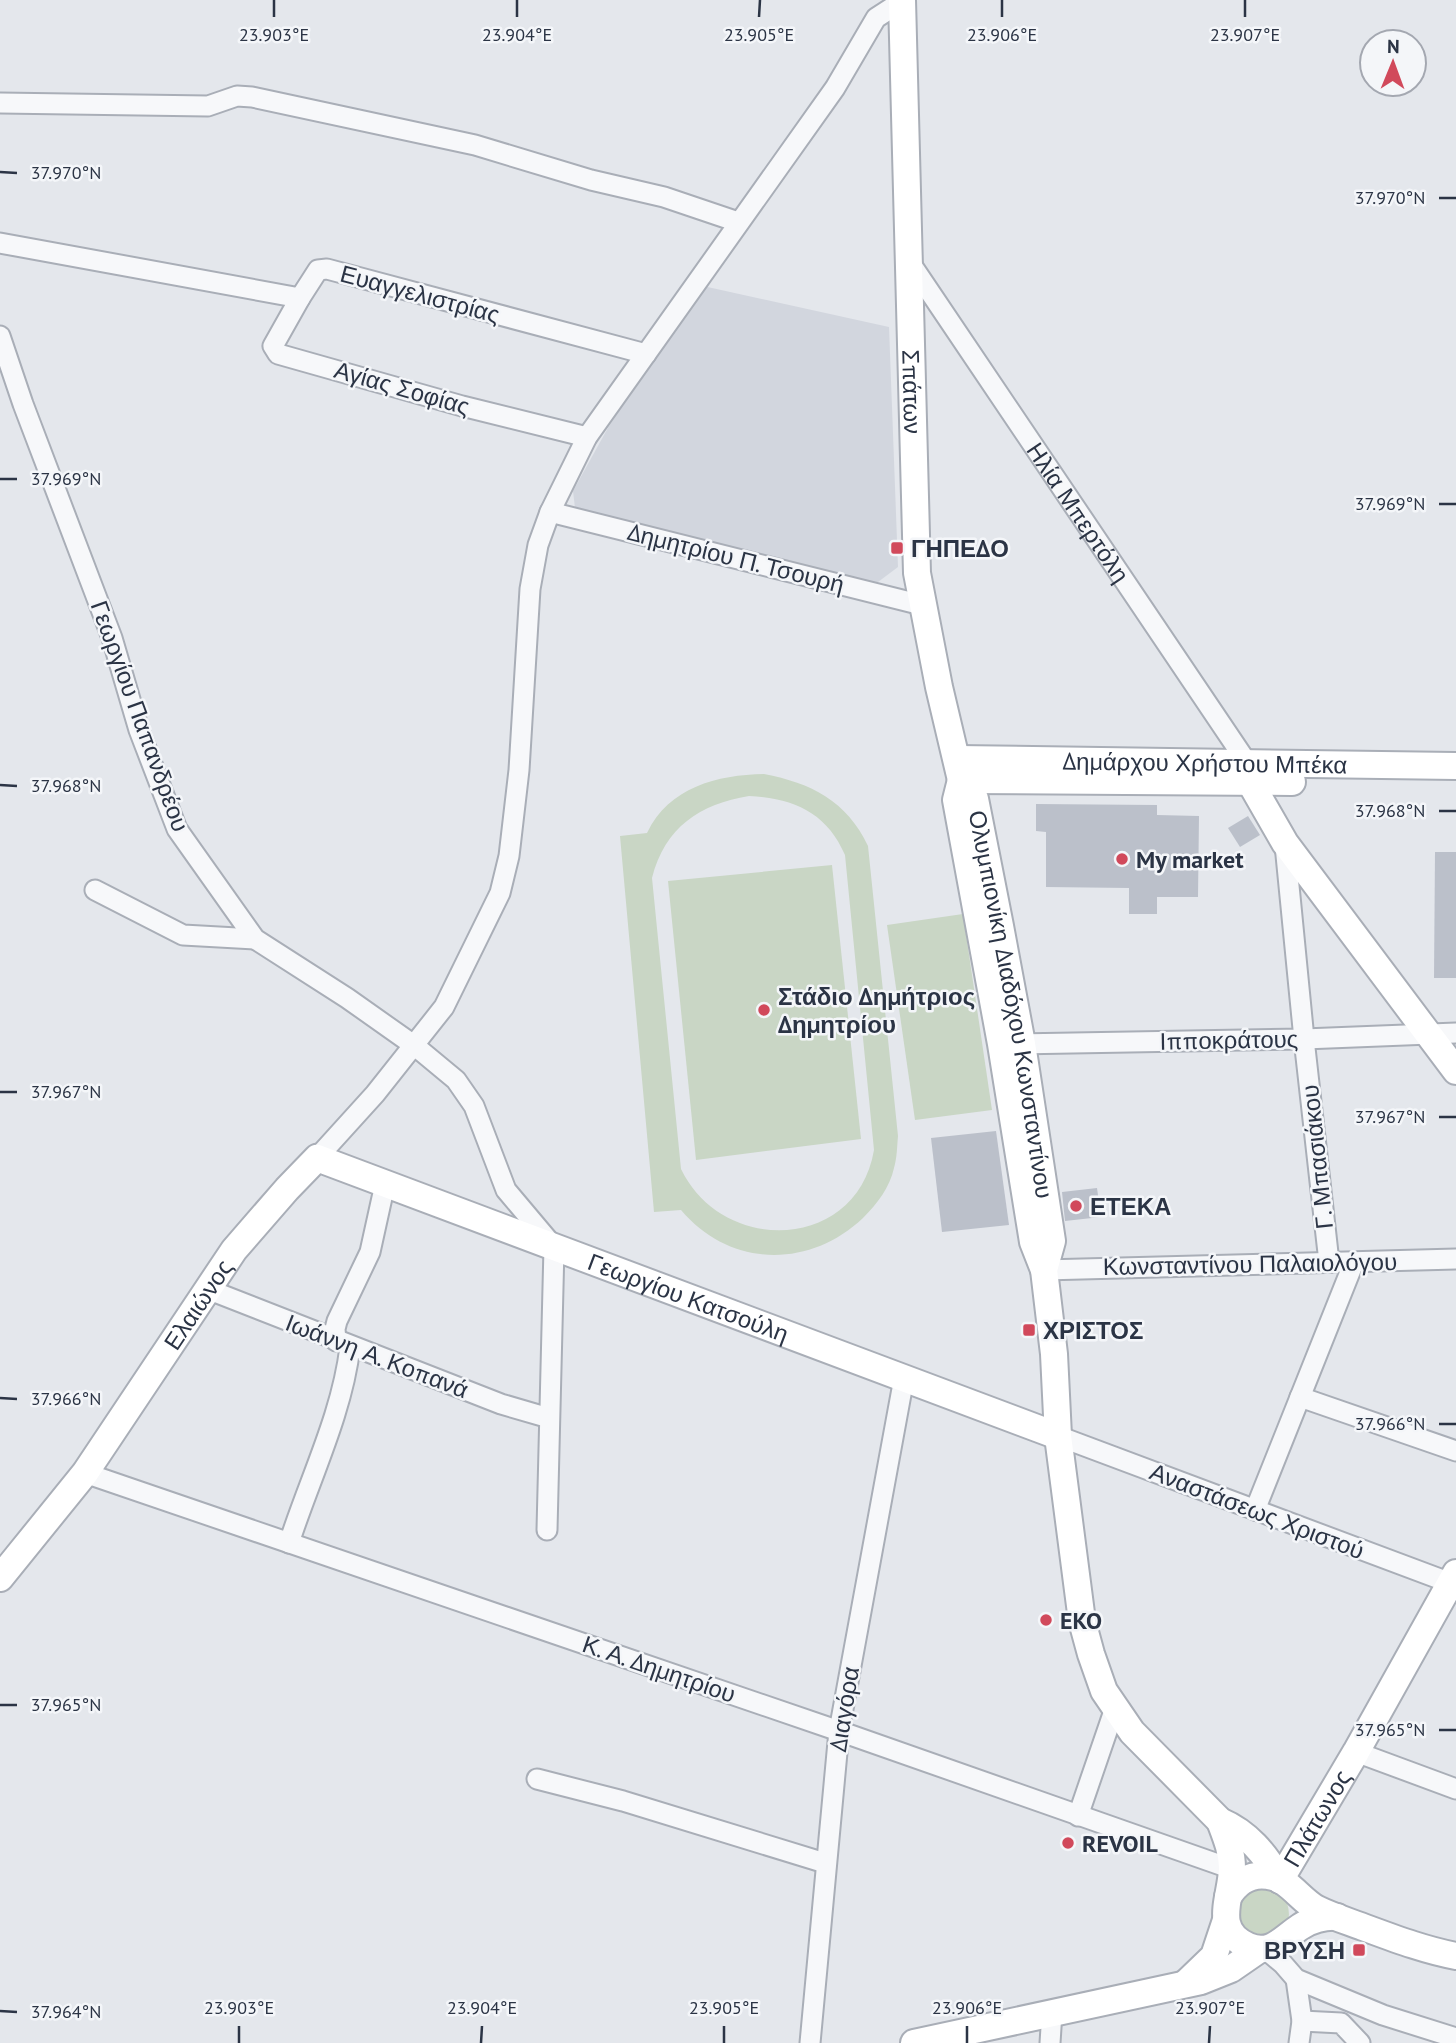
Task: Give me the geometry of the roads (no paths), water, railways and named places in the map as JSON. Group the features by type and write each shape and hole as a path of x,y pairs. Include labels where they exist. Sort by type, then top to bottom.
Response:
{"main road":[{"name":"Σπάτων","path":"902,0 917,573 959,770"},
{"name":"Δημάρχου Χρήστου Μπέκα","path":"1249,773 1456,766"},
{"name":"Δημάρχου Χρήστου Μπέκα","path":"959,770 1249,773 1456,783"},
{"name":"Ολυμπιονίκη Διαδόχου Κωνσταντίνου","path":"959,770 975,799 1012,1044 1052,1241 1044,1269 1054,1354 1058,1436 1082,1620 1101,1683 1132,1732 1223,1830 1237,1828 1276,1875 1314,1908 1423,1949 1456,1956"},
{"name":"Ηλία Μπερτόλη","path":"1249,773 1285,842 1443,1033 1456,1071"},
{"name":"Γεωργίου Κατσούλη","path":"317,1158 1058,1436"},
{"name":"Ελαιώνος","path":"0,1578 85,1473 234,1250 317,1158"},
{"name":"Πλάτωνος","path":"1276,1875 1356,1752 1454,1580"},
{"path":"1186,1983 1214,1956 1227,1908 1232,1869 1230,1849 1223,1830"},
{"path":"1276,1875 1296,1896 1299,1911 1277,1946 1241,1942 1232,1933 1227,1908 1243,1880 1276,1875"},
{"path":"914,2043 1217,1977 1277,1946 1307,1923 1336,1917"}],"street":[{"name":"Ελαιώνος","path":"317,1158 415,1046 444,1007 500,893 509,856 519,770 530,589 538,545 550,512 587,437 835,88 876,18 902,0"},
{"path":"0,103 208,106 237,96 252,97 475,145 591,180 664,197 738,222"},
{"path":"0,243 300,299"},
{"name":"Ηλία Μπερτόλη","path":"909,261 1249,773"},
{"name":"Ευαγγελιστρίας","path":"300,299 318,270 327,269 646,354"},
{"name":"Αγίας Σοφίας","path":"300,299 273,346 278,354 462,406 587,437"},
{"name":"Γεωργίου Παπανδρέου","path":"0,336 112,638 139,730 177,829 255,939 415,1046 456,1080 474,1106 506,1190 554,1247"},
{"name":"Δημητρίου Π. Τσουρή","path":"550,512 922,605"},
{"name":"Γ. Μπασιάκου","path":"1285,842 1329,1262"},
{"path":"95,890 183,935 255,939"},
{"name":"Ιπποκράτους","path":"1012,1044 1304,1039 1443,1033"},
{"path":"289,1543 338,1404 347,1370 343,1344 335,1329 370,1252 385,1184"},
{"path":"547,1530 554,1247"},
{"name":"Κωνσταντίνου Παλαιολόγου","path":"1044,1269 1456,1259"},
{"name":"Γ. Μπασιάκου","path":"1255,1510 1354,1262"},
{"name":"Ιωάννη Α. Κοπανά","path":"207,1289 501,1404 549,1418"},
{"name":"Διαγόρα","path":"810,2043 839,1731 904,1378"},
{"path":"1300,1397 1456,1451"},
{"name":"Αναστάσεως Χριστού","path":"1058,1436 1255,1510 1454,1580"},
{"name":"Κ. Α. Δημητρίου","path":"85,1473 839,1731 1232,1869"},
{"path":"1078,1816 1115,1708"},
{"path":"1356,1752 1456,1789"},
{"path":"537,1779 623,1801 825,1863"},
{"path":"1277,1946 1296,1979 1302,2021 1299,2043"},
{"path":"1296,1979 1354,2003 1456,2038"},
{"path":"1341,2024 1354,2003"},
{"path":"1049,2043 1052,2012"},
{"path":"1302,2021 1341,2024 1360,2043"}],"place":[{"name":"ΓΗΠΕΔΟ","path":"897,548"},
{"name":"My market","path":"1122,859"},
{"name":"Στάδιο Δημήτριος Δημητρίου","path":"764,1010"},
{"name":"ΕΤΕΚΑ","path":"1076,1206"},
{"name":"ΧΡΙΣΤΟΣ","path":"1029,1330"},
{"name":"EKO","path":"1046,1620"},
{"name":"REVOIL","path":"1068,1843"},
{"name":"ΒΡΥΣΗ","path":"1359,1950"}]}
